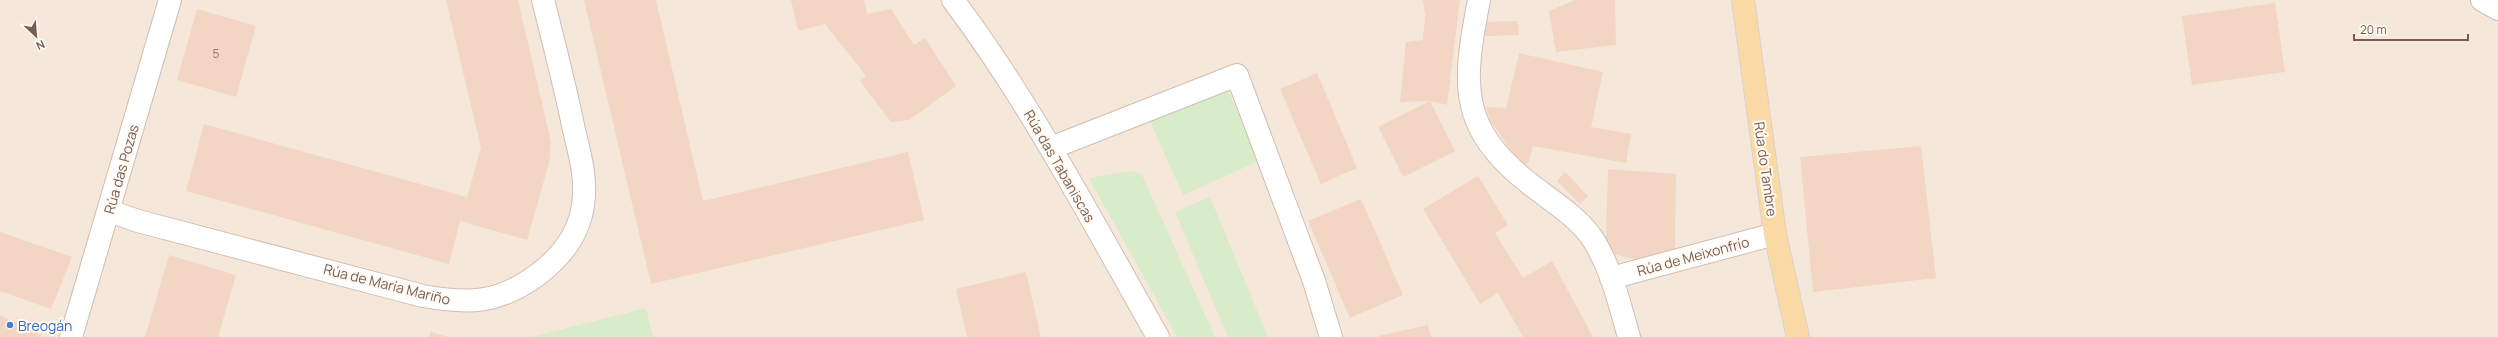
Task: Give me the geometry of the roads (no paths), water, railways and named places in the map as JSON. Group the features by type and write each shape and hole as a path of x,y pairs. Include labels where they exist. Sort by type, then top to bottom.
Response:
{"main road":[{"name":"Rúa do Tambre","path":"1743,0 1775,234 1798,337"}],"street":[{"name":"Rúa das Pozas","path":"71,337 170,0"},
{"name":"Rúa de María Mariño","path":"109,211 138,221 423,296 458,302 490,299 523,285 552,265 572,238 583,206 584,176 543,0"},
{"name":"Rúa das Tabaniscas","path":"953,0 1004,72 1051,148 1158,337"},
{"path":"1480,0 1470,46 1468,74 1475,120 1485,139 1501,158 1574,218 1589,235 1601,253 1611,278 1629,337"},
{"path":"2482,0 2498,9"},
{"path":"1051,148 1237,74 1314,281 1331,337"},
{"name":"Rúa de Meixonfrío","path":"1611,278 1775,234"}],"place":[{"name":"Breogán","path":"10,325"}]}
